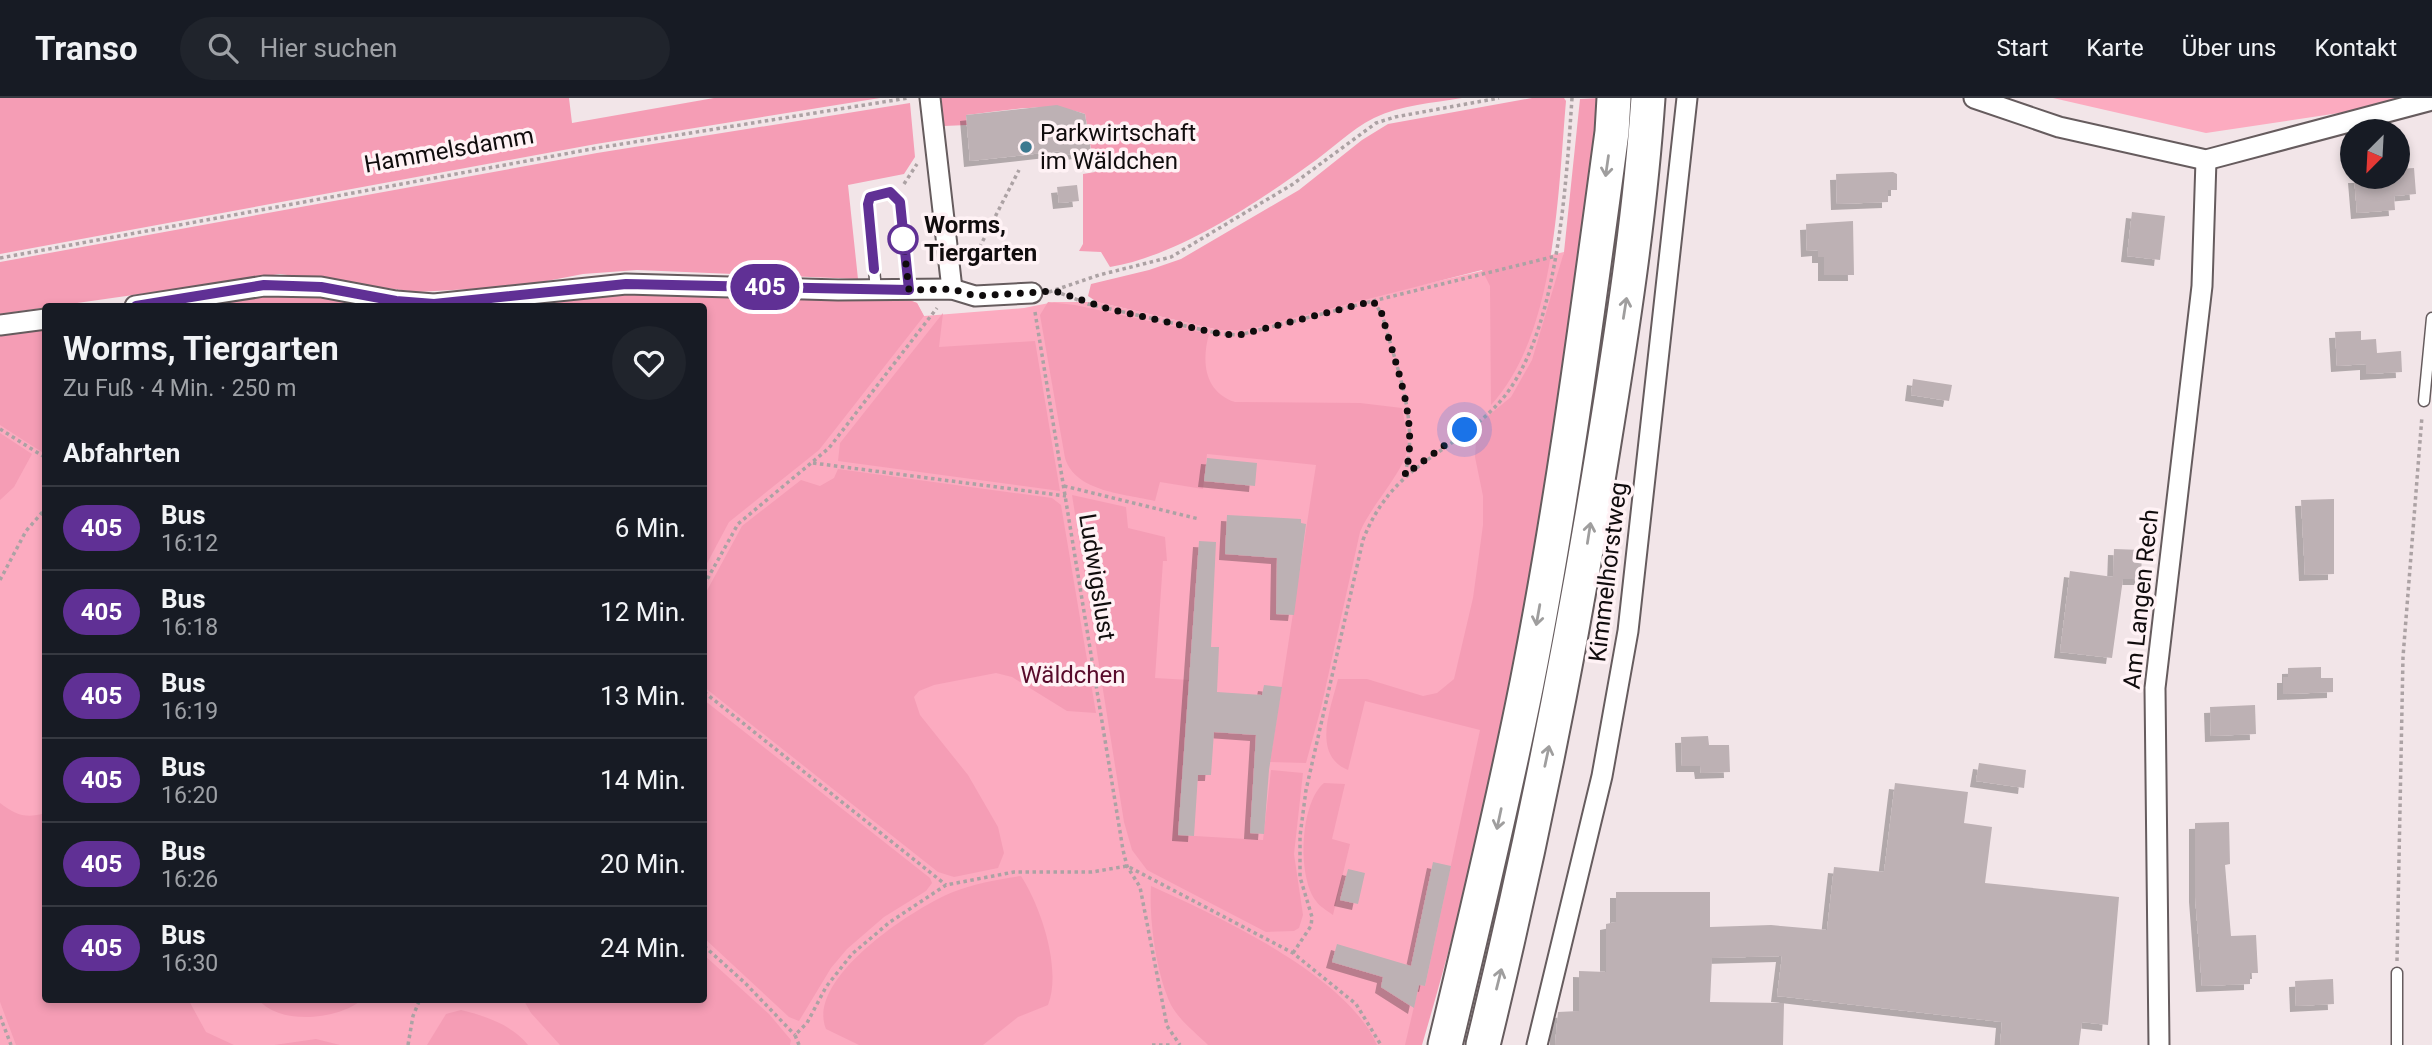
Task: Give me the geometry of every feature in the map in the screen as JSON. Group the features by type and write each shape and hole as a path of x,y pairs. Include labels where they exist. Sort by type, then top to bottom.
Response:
{"highway":[{"path":"1445,1045 1499,822 1527,680 1575,403 1612,132 1614,98"},
{"path":"1483,1045 1516,904 1587,545 1630,280 1648,98"}],"street":[{"path":"930,98 952,289"},
{"name":"Kimmelhorstweg","path":"1537,1045 1602,776 1628,631 1687,98"},
{"path":"1974,98 2059,127 2206,160 2432,100"},
{"name":"Am Langen Rech","path":"2159,1045 2155,688 2202,286 2206,160"},
{"path":"444,303 626,284 876,290 952,289 975,296 1032,293"},
{"path":"153,303 264,285 321,287 421,303"},
{"path":"0,325 42,320"}],"lane":[{"path":"876,290 868,204 870,197 876,193 890,192 897,195 909,290"},
{"path":"2424,401 2432,318"},
{"path":"2397,973 2397,1045"}],"path":[{"name":"Hammelsdamm","path":"0,258 597,148 908,98"},
{"path":"1032,293 1055,291 1099,275 1171,257 1293,184 1376,124 1395,117 1499,98"},
{"path":"1293,953 1311,926 1312,917 1300,877 1300,836 1306,790 1363,540 1379,504 1405,475 1493,410 1521,376 1529,358 1556,256 1572,98"},
{"path":"897,195 920,160"},
{"path":"707,580 738,524 829,448 968,271 1019,170"},
{"path":"1055,291 1109,309 1221,334 1239,335 1556,256"},
{"name":"Ludwigslust","path":"1032,293 1127,866 1140,887 1167,1026 1180,1045"},
{"path":"1373,301 1382,314 1410,427 1410,456 1405,475"},
{"path":"2397,973 2403,657 2424,401"},
{"path":"0,429 42,455"},
{"path":"813,463 1066,496"},
{"path":"1064,486 1199,519"},
{"path":"0,580 26,530 42,512"},
{"path":"707,694 946,885"},
{"path":"795,1035 807,1023 826,987 852,954 890,922 946,885 1014,872 1092,872 1127,866 1293,953 1356,1004 1381,1045"},
{"path":"707,949 763,1000 795,1035 799,1045"},
{"path":"408,1045 412,1016 418,1003"},
{"path":"0,1016 11,1045"},
{"path":"1152,1045 1170,1045"}],"green space":[{"path":"0,98 569,98 572,123 714,98 880,98 596,144 0,254"},
{"path":"940,98 1462,98 1406,107 1374,118 1288,180 1214,226 1161,252 1110,267 1101,252 1079,251 1083,244 1083,174 1095,172 1085,114 1056,108 1026,108 966,115 967,125 944,126"},
{"path":"1532,98 1564,98 1566,101 1556,219 1541,302 1529,341 1513,376 1491,405 1490,286 1482,270 1243,331 1219,330 1097,302 1088,296 1091,284 1181,259 1299,190 1362,140 1388,124"},
{"path":"1600,98 1558,435 1516,665 1464,894 1422,1045 1405,1045 1419,985 1425,986 1480,730 1365,701 1348,770 1330,754 1326,730 1328,717 1338,679 1367,679 1423,696 1437,693 1454,679 1473,598 1483,525 1483,496 1475,457 1477,425 1511,397 1532,360 1564,252 1580,99"},
{"path":"2053,98 2432,98 2432,99 2206,133"},
{"path":"910,103 915,157 904,174 848,185 858,279 637,270 583,274 521,286 417,292 280,274 77,303 42,303 42,308 0,314 0,262 597,153"},
{"name":"Wäldchen","path":"1564,252 1497,670 1413,1045 0,1045 0,330 42,324 42,1003 707,1003 707,306 909,300 917,303 924,316 1024,308 1054,302 1097,302 1219,330 1243,331 1369,297"},
{"path":"270,289 394,303 180,303"},
{"path":"608,289 909,300 917,303 924,316 819,450 729,522 707,563 707,303 471,303"},
{"path":"1048,302 1075,305 1209,334 1205,355 1211,384 1235,402 1360,403 1402,408 1408,441 1406,455 1360,532 1306,763 1270,762 1316,465 1207,454 1203,489 1160,482 1155,501 1090,485 1079,478 1065,458 1040,315"},
{"path":"943,313 939,347 1035,341 1060,491 838,461 840,443"},
{"path":"42,324 42,452 0,425 0,330"},
{"path":"0,433 32,454 14,487 0,500"},
{"path":"838,469 1052,498 1061,505 1096,713 1067,711 1012,677 996,673 934,685 919,691 914,697 920,715 968,775 998,827 1004,853 998,868 954,877 938,872 707,689 707,590 742,526 801,480 820,486 834,478"},
{"path":"1072,495 1126,507 1128,528 1165,537 1167,561 1163,561 1155,678 1190,680 1178,835 1263,840 1271,770 1303,773 1294,854 1303,915 1299,928 1294,931 1266,932 1147,870 1132,850 1124,822"},
{"path":"707,702 930,878 932,883 926,891 884,917 847,949 831,968 799,1021 789,1017 707,941"},
{"path":"1324,783 1345,784 1332,839 1350,844 1333,915 1318,903 1310,890 1304,858 1310,806"},
{"path":"0,803 21,815 42,814 42,1003 190,1003 206,1032 234,1045 16,1045 0,1002"},
{"path":"1021,876 1036,904 1051,957 1052,990 1048,1005 1018,1017 983,1045 859,1045 826,1029 824,1009 831,989 846,968 890,929 935,900 953,892 986,882"},
{"path":"1151,886 1244,931 1310,972 1339,995 1362,1020 1377,1045 1208,1045 1178,1016 1166,992 1155,946"},
{"path":"707,958 769,1014 791,1040 790,1045 560,1045 525,1003 707,1003"},
{"path":"262,1003 357,1003 339,1012 309,1017 280,1013"},
{"path":"461,1010 498,1022 528,1045 427,1045 446,1014"},
{"path":"316,1039 340,1045 274,1045"}],"building":[{"path":"1057,105 1085,114 1091,151 1060,156 1060,151 970,161 966,115"},
{"path":"2410,168 2414,168 2416,194 2394,196 2395,210 2357,213 2355,189 2410,189"},
{"path":"1836,174 1897,174 1897,190 1888,190 1888,202 1837,204"},
{"path":"1077,185 1079,201 1059,203 1057,187"},
{"path":"2132,212 2165,216 2160,260 2127,256"},
{"path":"1853,221 1854,275 1824,275 1824,257 1818,257 1818,250 1807,251 1806,224"},
{"path":"2361,331 2361,340 2376,339 2377,353 2401,351 2402,372 2366,374 2366,364 2337,366 2335,332"},
{"path":"1913,379 1952,385 1949,401 1911,395"},
{"path":"1207,458 1257,463 1255,486 1204,481"},
{"path":"2334,499 2334,574 2305,575 2301,500"},
{"path":"1227,515 1301,519 1301,523 1306,524 1294,615 1276,614 1277,558 1225,554"},
{"path":"1199,541 1216,542 1211,647 1219,647 1217,692 1262,695 1264,685 1282,687 1269,770 1264,834 1250,833 1256,735 1214,732 1211,775 1198,775 1194,836 1178,835"},
{"path":"2114,549 2142,550 2141,579 2123,579 2112,658 2060,652 2070,571 2113,577"},
{"path":"2321,667 2321,678 2333,678 2333,692 2283,694 2283,677 2288,677 2288,668"},
{"path":"2255,705 2256,734 2211,736 2210,707"},
{"path":"1708,736 1709,745 1729,745 1730,772 1701,773 1700,766 1682,766 1681,737"},
{"path":"1979,763 2026,770 2024,788 1976,781"},
{"path":"1895,783 1968,792 1964,823 1992,827 1985,883 2119,897 2108,1025 2082,1022 2079,1045 2000,1045 2002,1022 1777,996 1782,956 1712,958 1710,1002 1784,1003 1783,1045 1555,1045 1558,1012 1579,1011 1579,971 1606,972 1606,924 1616,922 1616,892 1710,892 1710,927 1771,925 1827,930 1834,867 1884,872"},
{"path":"2229,822 2230,864 2225,865 2231,936 2256,935 2258,973 2250,973 2250,984 2202,986 2195,896 2195,823"},
{"path":"1433,862 1451,866 1425,986 1419,985 1414,1008 1381,987 1383,977 1332,962 1337,944 1411,966"},
{"path":"1348,869 1365,873 1358,904 1340,900"},
{"path":"2333,979 2334,1004 2296,1006 2295,981"}],"bus line":[{"name":"405","path":"445,303 626,284 909,290 900,202 897,195 890,192 876,193 870,197 868,204 874,269"},
{"name":"405","path":"154,303 264,285 321,287 421,303"}],"place":[{"name":"Parkwirtschaft im Wäldchen","path":"1026,147"},
{"name":"Worms, Tiergarten","path":"903,239"}],"route":[{"path":"903,239 909,290 952,289 975,296 1055,291 1088,304 1221,334 1259,333 1373,301 1382,314 1410,427 1412,441 1405,475 1465,430"}]}
